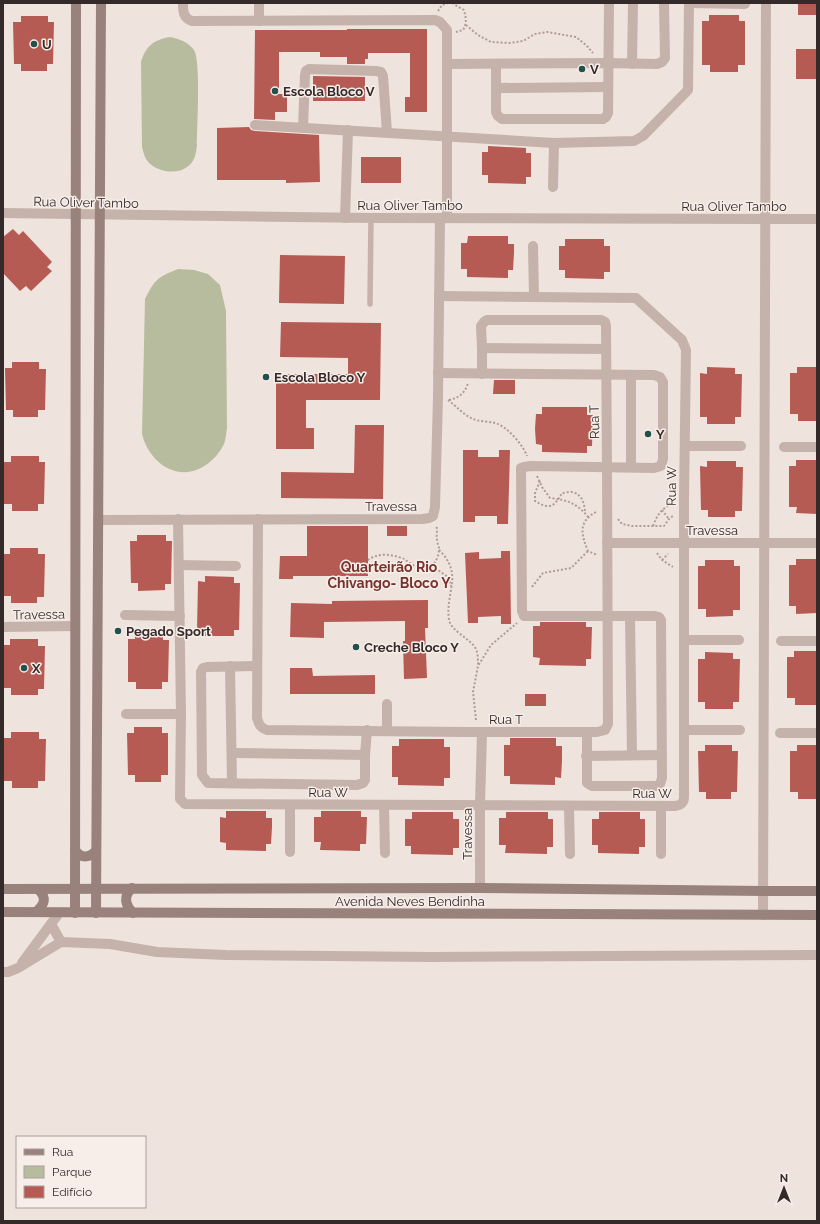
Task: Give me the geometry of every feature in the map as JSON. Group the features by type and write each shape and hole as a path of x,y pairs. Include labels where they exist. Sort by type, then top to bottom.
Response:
{"street":[{"path":"75,913 76,3"},
{"path":"96,913 101,3"},
{"path":"184,3 184,15 188,20 192,21 435,20 444,26 447,30 447,35"},
{"path":"260,3 260,21"},
{"path":"496,64 496,112 502,119 603,119 608,113 608,87 604,63 609,3"},
{"path":"632,64 633,3"},
{"path":"446,64 657,64 662,62 665,58 664,3"},
{"path":"255,125 554,143 634,141 643,136 684,96 688,90 690,3 745,4"},
{"path":"763,915 766,3"},
{"name":"Travessa","path":"98,520 423,519 433,516 435,507 438,397 439,296 447,136 447,35"},
{"path":"304,128 306,71 309,69 376,71 381,72 383,76 387,132"},
{"path":"496,88 608,87"},
{"path":"345,218 348,130"},
{"path":"553,187 554,143"},
{"name":"Rua Oliver Tambo","path":"3,213 345,218 817,219"},
{"path":"533,246 534,297"},
{"name":"Rua W","path":"178,519 181,714 180,799 183,802 188,804 679,806 684,801 685,730 684,499 686,350 682,340 636,298 439,296"},
{"name":"Rua T","path":"258,519 256,666 257,718 260,726 263,728 267,730 482,732 587,732 605,730 608,724 608,543 612,512 608,467 606,326 601,320 487,320 481,326 482,348"},
{"path":"482,374 482,348 606,349"},
{"path":"438,373 654,375 660,378 663,382 663,459 661,466 654,468 531,466 521,468 522,611 524,616 655,616 661,620 662,778 660,784 655,786 589,785 587,783 587,732"},
{"path":"631,375 631,467"},
{"path":"685,446 741,446"},
{"path":"784,447 817,447"},
{"name":"Travessa","path":"608,543 817,543"},
{"path":"179,564 236,566"},
{"path":"125,616 180,616"},
{"path":"630,616 632,755"},
{"name":"Travessa","path":"3,628 75,626"},
{"path":"684,640 739,640"},
{"path":"780,641 817,641"},
{"path":"230,666 232,783"},
{"path":"256,666 207,667 203,668 201,672 202,775 208,783 357,785 363,783 365,780 367,730"},
{"path":"387,704 387,730"},
{"path":"126,714 181,714"},
{"path":"685,730 740,730"},
{"name":"Travessa","path":"480,888 482,732"},
{"path":"780,733 817,733"},
{"path":"232,753 365,754"},
{"path":"586,756 662,755"},
{"path":"290,804 290,852"},
{"path":"384,805 385,853"},
{"path":"569,806 570,854"},
{"path":"661,806 661,854"},
{"path":"75,850 79,855 85,857 92,856 96,851"},
{"path":"132,888 128,892 126,904 133,913"},
{"path":"3,889 480,888 817,891"},
{"path":"36,912 41,908 44,900 43,895 38,889"},
{"name":"Avenida Neves Bendinha","path":"3,912 817,915"},
{"path":"18,968 59,913"},
{"path":"51,924 61,942"},
{"path":"5,974 18,968 61,942 110,944 157,952 226,955 462,957 817,955"}],"lane":[{"path":"370,304 371,218"}],"path":[{"path":"447,35 463,30 466,25 464,10 453,3"},
{"path":"466,25 478,35 491,42 509,43 523,41 535,34 547,32 576,37 604,63"},
{"path":"438,397 448,400 458,398 466,390 469,379 466,374"},
{"path":"540,481 535,493 535,501 542,506 548,507 555,504 562,493 572,492 580,496 584,503 585,512"},
{"path":"653,526 657,516 662,510 671,504 684,499"},
{"path":"662,510 669,519"},
{"path":"608,558 588,551 584,540 582,526 588,516 597,512 612,512 622,524 632,526 664,526 676,513 684,512"},
{"path":"368,560 376,555 392,555 421,569 428,569 437,559 439,550 436,539 438,529 433,516"},
{"path":"655,548 656,553 662,560 674,567 684,569"},
{"path":"439,550 447,558 452,572 452,587 448,602 450,622 461,635 472,642 477,651 478,666 473,692 476,720"},
{"path":"530,594 532,587 543,573 571,568 588,551"},
{"path":"662,560 670,551 677,556 684,557"},
{"path":"432,566 448,577 452,587"},
{"path":"478,666 491,645 524,616"}],"green space":[{"path":"170,37 184,41 194,50 198,80 196,154 190,165 182,170 171,172 154,167 149,163 142,147 141,62 145,52 151,45 159,40"},
{"path":"178,269 194,270 208,274 220,285 226,311 227,428 225,440 221,449 213,459 200,468 190,472 179,472 169,469 160,463 152,455 142,434 145,299 152,287 161,277"}],"building":[{"path":"798,3 817,3 817,15 798,15"},
{"path":"709,15 739,15 739,21 745,21 745,65 738,65 738,72 710,72 710,65 702,65 702,21 709,21"},
{"name":"U","path":"21,16 48,16 48,22 54,22 53,64 47,64 47,71 21,71 21,64 14,64 13,22 21,22"},
{"path":"427,29 427,112 405,112 405,97 410,97 410,53 368,53 368,59 365,59 365,64 347,64 347,57 320,57 320,52 279,52 279,94 287,94 287,112 275,112 275,120 254,119 255,30"},
{"path":"796,49 817,49 817,79 796,79"},
{"path":"313,76 365,77 365,101 313,101"},
{"path":"249,127 251,130 255,131 319,135 320,182 286,183 286,180 217,180 217,128"},
{"path":"488,146 526,148 526,153 531,153 531,177 526,177 526,184 488,183 488,175 482,175 482,152 488,152"},
{"path":"361,157 401,157 401,183 361,183"},
{"path":"13,229 19,235 23,231 52,262 47,267 52,271 31,291 26,286 20,291 3,273 3,237"},
{"path":"468,236 508,236 508,244 514,244 514,253 513,270 508,270 508,278 467,277 467,269 461,269 461,243 467,243"},
{"path":"565,239 604,239 604,246 610,246 610,272 604,272 604,279 565,278 565,270 559,270 559,246 565,246"},
{"path":"280,255 345,256 344,304 279,303"},
{"path":"281,322 381,323 380,400 306,400 306,428 314,428 314,449 276,449 276,374 348,374 348,358 280,357"},
{"path":"12,362 39,362 39,369 46,369 45,410 38,410 38,417 13,417 13,410 6,410 5,368 12,368"},
{"path":"707,367 735,368 735,374 742,374 741,417 735,417 735,424 707,424 707,417 700,417 700,373 707,374"},
{"path":"797,367 817,367 817,421 798,421 798,414 790,414 790,373 797,373"},
{"path":"494,380 515,380 515,394 493,394"},
{"path":"542,407 587,407 587,415 593,415 592,446 587,446 587,453 542,452 542,445 536,444 535,429 536,414 542,414"},
{"path":"355,425 384,425 383,499 281,498 281,472 354,473"},
{"path":"463,450 478,450 478,457 499,457 499,450 510,450 508,524 497,524 497,516 475,516 475,522 463,522"},
{"path":"11,456 39,456 39,462 45,462 44,504 38,504 38,511 12,511 12,504 4,504 4,462 11,462"},
{"path":"796,460 817,460 817,514 796,513 797,507 789,507 789,466 796,466"},
{"path":"707,461 736,461 736,467 743,467 742,511 735,511 735,517 708,517 708,510 701,510 700,466 707,467"},
{"path":"307,526 368,526 368,576 293,576 293,579 279,579 280,556 307,556"},
{"path":"387,526 407,526 407,536 387,536"},
{"path":"137,535 166,535 166,541 172,541 171,584 165,584 165,590 138,591 138,583 131,583 130,541 137,541"},
{"path":"10,548 38,548 38,554 45,554 44,597 37,597 37,603 11,603 11,596 4,596 3,554 10,554"},
{"path":"501,551 510,551 511,624 501,624 501,616 478,617 478,623 468,623 465,553 479,552 479,559 501,558"},
{"path":"796,559 817,559 817,613 796,614 796,606 789,606 789,565 796,565"},
{"path":"705,560 734,560 734,566 740,566 740,610 733,610 733,616 706,617 706,609 698,609 698,566 705,566"},
{"path":"205,576 234,577 234,583 240,583 239,630 234,630 234,636 204,636 204,630 197,630 198,581 205,582"},
{"path":"428,600 428,628 425,628 427,678 404,679 403,641 405,641 405,621 324,622 324,638 290,637 291,603 332,604 332,601"},
{"path":"540,622 586,622 586,627 592,627 591,659 586,659 586,666 539,665 540,658 533,657 533,626 540,626"},
{"path":"135,633 163,634 163,640 169,640 168,682 162,682 162,689 136,689 136,682 128,682 128,639 135,639"},
{"name":"X","path":"10,639 38,639 38,646 45,646 44,689 38,689 38,695 11,695 11,688 3,688 3,645 10,645"},
{"path":"794,651 817,651 817,705 795,705 795,698 787,698 787,657 794,657"},
{"path":"705,652 733,653 733,659 740,659 739,702 733,702 733,709 705,709 705,702 698,702 698,659 705,659"},
{"path":"290,668 312,668 313,676 375,675 375,694 290,694"},
{"path":"525,694 546,694 546,706 525,706"},
{"path":"134,727 162,727 162,733 168,733 168,775 161,775 161,782 135,782 135,775 128,775 127,733 134,733"},
{"path":"11,732 39,732 39,739 46,739 45,781 38,781 38,788 12,788 12,781 4,781 4,738 11,738"},
{"path":"510,738 556,738 556,746 562,746 562,761 561,778 555,777 555,785 510,784 510,776 504,776 504,745 510,745"},
{"path":"399,739 444,739 444,747 450,747 450,778 444,778 444,786 398,785 398,777 392,777 392,746 399,746"},
{"path":"705,745 732,745 732,751 738,751 737,792 731,792 731,799 706,799 706,792 699,792 698,751 705,751"},
{"path":"797,745 817,745 817,799 798,799 798,792 790,792 790,751 797,751"},
{"path":"226,811 266,811 266,818 272,818 272,827 271,844 266,844 266,851 226,850 226,843 220,842 220,817 226,818"},
{"path":"321,811 361,811 361,817 367,817 366,844 360,844 360,851 320,850 321,842 314,842 314,817 321,817"},
{"path":"412,812 453,812 453,819 459,819 459,848 453,848 453,855 411,854 411,846 405,846 405,819 412,819"},
{"path":"506,812 548,812 548,819 553,819 553,847 547,847 547,854 505,853 506,845 499,845 499,818 506,818"},
{"path":"599,812 640,812 640,819 645,819 645,847 639,847 639,854 598,853 598,845 592,845 592,819 599,819"}],"place":[{"name":"U","path":"34,44"},
{"name":"V","path":"582,69"},
{"name":"Escola Bloco V","path":"275,91"},
{"name":"Escola Bloco Y","path":"266,377"},
{"name":"Y","path":"648,434"},
{"name":"Pegado Sport","path":"118,631"},
{"name":"Creche Bloco Y","path":"356,647"},
{"name":"X","path":"24,668"}],"district":[{"name":"Quarteirão Rio Chivango- Bloco Y","path":"389,576"}]}
